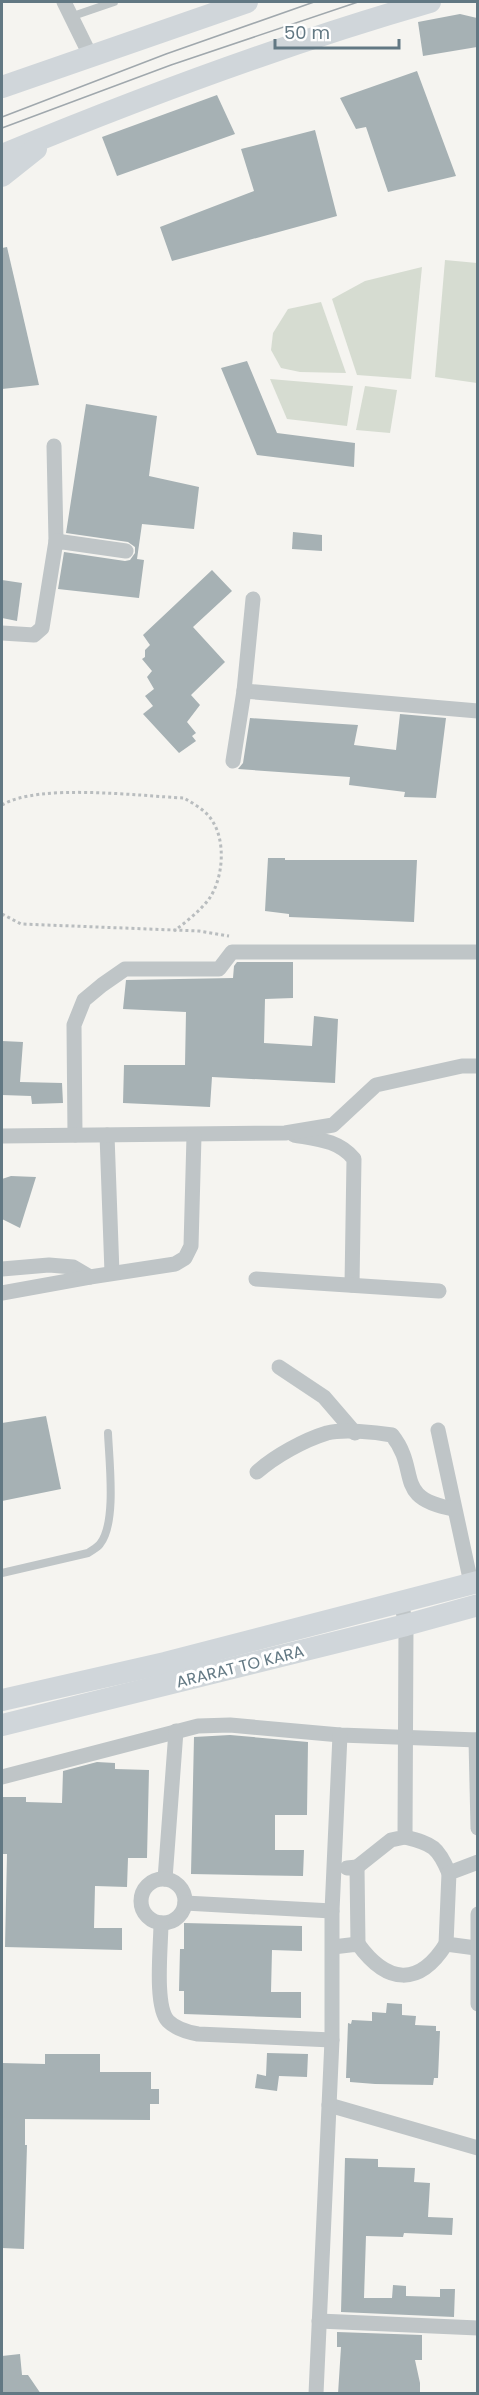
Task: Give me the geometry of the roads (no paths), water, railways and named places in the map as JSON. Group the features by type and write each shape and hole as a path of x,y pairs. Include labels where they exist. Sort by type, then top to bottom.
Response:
{"main road":[{"path":"2,87 247,2"},
{"path":"2,155 203,75 342,28 430,2"},
{"path":"2,176 58,131"},
{"name":"ARARAT TO KARA","path":"2,1700 165,1663 474,1582"},
{"name":"ARARAT TO KARA","path":"2,1725 406,1625 477,1605"}],"street":[{"path":"64,2 91,57"},
{"path":"2,633 34,635 42,628 57,541 54,446"},
{"path":"57,541 126,551"},
{"path":"233,761 244,692 253,599"},
{"path":"244,692 477,711"},
{"path":"75,1135 74,1025 84,1000 125,969 219,969 232,952 477,952"},
{"path":"2,1136 194,1136 285,1133 333,1125 376,1085 462,1066 477,1066"},
{"path":"285,1133 335,1143 347,1150 354,1159 352,1285"},
{"path":"107,1135 112,1273"},
{"path":"2,1293 90,1276 175,1264 185,1258 191,1246 194,1136"},
{"path":"2,1269 49,1265 73,1267 90,1276"},
{"path":"256,1279 440,1291"},
{"path":"279,1367 324,1397 355,1432"},
{"path":"438,1430 454,1509 474,1582"},
{"path":"257,1472 272,1458 328,1433 355,1432 392,1435 402,1447 410,1483 417,1495 424,1501 437,1506 454,1509"},
{"path":"401,1602 406,1625 405,1837"},
{"path":"2,1777 198,1726 230,1725 340,1735 477,1740 477,1828"},
{"path":"165,1880 176,1731"},
{"path":"316,2394 332,2040 332,1911 340,1735"},
{"path":"334,1869 357,1867 391,1840 405,1837 426,1842 441,1854 449,1873 446,1944 436,1959 421,1972 404,1976 386,1972 369,1959 358,1944 357,1867"},
{"path":"449,1873 477,1862"},
{"path":"165,1880 176,1883 183,1892 185,1903 181,1914 173,1921 161,1923 151,1919 143,1911 141,1899 145,1888 154,1881 165,1880"},
{"path":"185,1903 332,1911"},
{"path":"477,1914 477,2004"},
{"path":"161,1923 160,2006 167,2021 184,2032 198,2034 332,2040"},
{"path":"333,1947 358,1944"},
{"path":"446,1944 477,1948"},
{"path":"329,2105 477,2148"},
{"path":"319,2321 477,2328"}],"lane":[{"path":"72,16 114,2"},
{"path":"2,1573 88,1553 100,1545 106,1531 111,1493 108,1433"}],"tram line":[{"path":"2,117 166,54 314,2"},
{"path":"2,128 171,65 358,2"}]}
